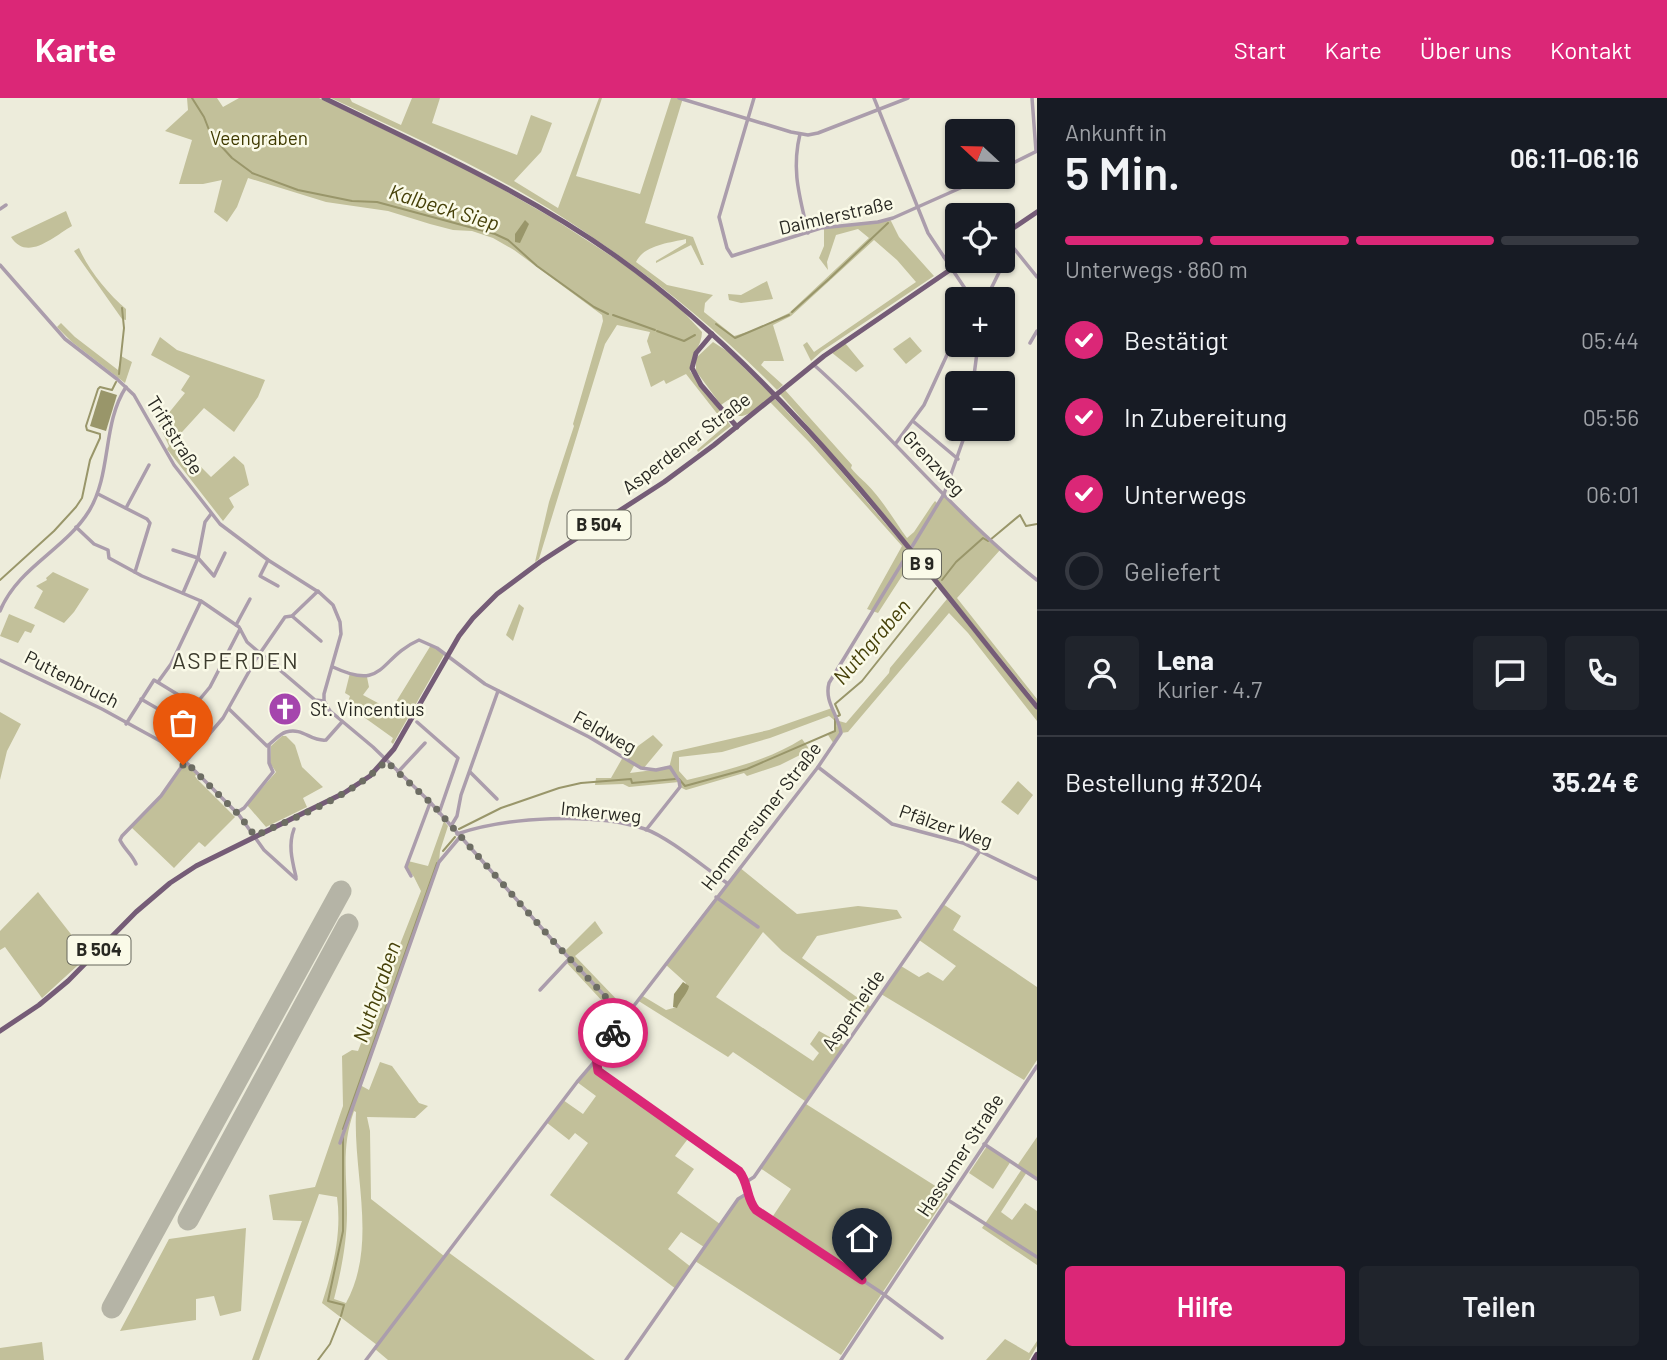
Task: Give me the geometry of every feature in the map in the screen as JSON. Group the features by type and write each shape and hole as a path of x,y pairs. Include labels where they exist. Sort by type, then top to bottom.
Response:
{"highway":[{"path":"1034,1360 1037,1355"}],"main road":[{"name":"B 9","path":"324,98 461,164 538,205 615,256 702,325 780,399 867,495 1037,707"},
{"path":"1015,227 1037,212"},
{"name":"Asperdener Straße","path":"0,1031 61,988 136,912 170,883 196,866 353,788 370,776 386,761 403,736 447,656 473,618 509,584 646,494 737,427 813,364 945,273"},
{"path":"702,325 705,342"},
{"path":"712,334 694,358 692,368 701,385 737,427"},
{"path":"725,413 738,419 753,413"}],"street":[{"path":"679,98 800,134 818,133 908,98"},
{"path":"748,119 754,98"},
{"path":"874,98 928,233 945,260"},
{"path":"1015,162 1037,151 1032,98"},
{"name":"Daimlerstraße","path":"748,119 719,217 730,254 736,256 841,225 878,222 918,208 959,189"},
{"path":"800,134 795,172 808,233"},
{"path":"0,209 6,205"},
{"path":"992,287 1012,246 1037,276"},
{"name":"Triftstraße","path":"0,265 65,339 139,401 166,452 211,514 227,530 317,591 333,605 340,622 341,639 324,701"},
{"path":"1030,343 1037,331"},
{"path":"896,443 927,399 946,357"},
{"name":"Grenzweg","path":"813,364 896,443 995,546 1037,580"},
{"path":"0,611 17,582 76,527 88,512 98,494 112,423 125,387"},
{"path":"913,422 958,459"},
{"name":"Hommersumer Straße","path":"620,1020 626,1016 818,767 841,733 839,721 828,700 829,683 944,494 963,441"},
{"path":"126,508 149,465"},
{"path":"98,494 147,519 150,525 135,572"},
{"path":"183,594 198,558 205,522 211,514"},
{"path":"76,527 89,540 108,550 109,558 201,601 238,627 247,642 315,700 324,701 330,711 430,802 569,959 617,1009 620,1020 618,1027 595,1061 366,1360"},
{"path":"173,550 198,558 214,576 225,553"},
{"path":"268,560 260,576 278,586"},
{"path":"136,864 120,840 161,796 229,709 260,653 285,617 292,616 317,591"},
{"path":"187,718 201,696 210,688 250,599"},
{"path":"158,682 171,664 201,601"},
{"path":"292,616 321,641"},
{"name":"Feldweg","path":"333,667 368,677 377,673 400,651 419,640 437,648 498,691 589,737 641,768 656,771 670,768 680,787 646,830"},
{"name":"Puttenbruch","path":"0,660 102,709 162,743 236,813 264,850 296,879 291,852 294,829"},
{"path":"126,724 154,680 195,705"},
{"path":"451,827 498,691"},
{"path":"141,699 177,720 162,743"},
{"path":"229,709 264,744 269,745"},
{"path":"269,745 285,733 291,732 303,732 318,740 326,740 342,722"},
{"path":"417,722 458,758 439,813"},
{"path":"398,772 425,743"},
{"path":"236,813 244,808 273,772 269,763 269,745"},
{"name":"Pfälzer Weg","path":"818,767 892,824 963,843 1037,879"},
{"path":"470,772 497,799"},
{"path":"411,876 406,867 430,802"},
{"name":"Imkerweg","path":"458,836 482,826 526,820 594,821 646,830 727,883"},
{"path":"340,1143 439,862 458,836"},
{"name":"Asperheide","path":"746,1182 754,1177 981,851"},
{"path":"716,897 758,928"},
{"path":"540,990 569,959"},
{"path":"595,1061 598,1071 739,1171 746,1182 751,1205 756,1210 884,1295 942,1338"},
{"name":"Hassumer Straße","path":"841,1360 1037,1066"},
{"path":"984,1144 1037,1179"},
{"path":"626,1360 738,1199 748,1193"},
{"path":"948,1200 1037,1257"}],"green space":[{"name":"Veengraben","path":"187,98 217,98 223,107 239,98 319,98 476,174 554,219 622,263 677,305 702,332 690,371 731,426 698,452 697,450 726,425 686,374 666,384 664,380 651,387 641,357 651,353 647,341 650,332 617,325 605,344 539,559 535,562 549,502 574,426 603,321 602,315 514,250 493,238 472,231 453,230 388,211 326,202 248,178 237,207 227,222 214,212 222,180 203,184 179,184 192,140 165,131 188,110"},
{"path":"331,98 350,98 352,102 401,125 412,98 440,98 432,123 517,155 531,115 552,123 541,152 514,181 558,208 599,98 602,98 576,176 640,194 671,98 683,98 645,223 693,237 704,265 701,265 691,245 656,263 686,243 686,239 651,248 636,262 667,285 713,295 705,303 704,312 734,336 754,330 789,313 869,238 858,229 836,235 827,262 828,270 819,258 824,246 824,228 890,219 899,237 934,276 811,361 803,345 807,342 814,352 916,282 897,260 874,240 791,316 773,325 784,361 764,361 761,365 783,385 777,390 727,342 674,298 562,217 477,168"},
{"path":"66,211 72,226 49,241 25,247 17,244 11,237"},
{"path":"79,248 99,281 126,309 126,320 122,319 74,251"},
{"path":"767,281 773,299 741,303 729,300 728,294 741,295"},
{"path":"61,323 118,370 121,356 132,362 125,383 72,342 57,327"},
{"path":"160,337 177,350 265,380 258,397 234,432 204,408 172,443 185,456 188,454 211,477 234,456 244,465 249,485 229,498 234,507 223,521 167,449 169,446 159,425 185,393 181,390 190,376 151,355"},
{"path":"910,337 922,351 906,364 893,349"},
{"path":"713,342 727,351 772,395 750,413 738,416 726,411 732,402 728,400 721,405 696,371 696,358"},
{"path":"845,343 864,366 856,372 831,352"},
{"path":"785,390 852,465 851,468 878,497 907,538 935,501 937,503 944,494 1000,550 957,598 1037,699 1037,703 878,507 780,394"},
{"path":"774,398 829,457 913,559 878,613 867,609 902,546 770,402"},
{"path":"53,572 89,589 64,623 34,608 43,591 36,586 47,580"},
{"path":"947,599 1037,710 1037,721 949,613 848,732 841,733 834,744 828,735 835,731 836,724 829,716 722,752 679,757 679,771 687,780 761,759 802,739 810,750 780,765 747,776 744,773 686,790 680,787 679,782 629,787 623,784 595,785 596,778 611,778 623,757 653,735 663,745 643,769 635,764 630,773 669,768 673,752 769,730 832,708 839,721 846,723"},
{"path":"519,604 524,608 513,641 506,635"},
{"path":"9,614 35,625 31,633 25,631 18,643 0,636"},
{"path":"431,645 445,653 393,744 393,738 347,705 350,696 345,693 350,673 367,677 369,687 363,695 391,710"},
{"path":"0,712 21,724 7,751 0,780"},
{"path":"282,736 286,736 295,745 302,767 323,787 303,798 307,807 266,827 247,805 276,772 270,763 271,746"},
{"path":"189,765 197,774 197,779 235,817 205,847 199,842 174,868 131,827 161,796 182,766"},
{"path":"1018,781 1033,795 1018,815 1001,802"},
{"path":"444,821 448,826 439,862 360,1085 369,1090 380,1062 392,1066 419,1103 428,1106 415,1118 367,1117 370,1131 371,1199 444,1256 448,1252 595,1360 388,1360 375,1349 377,1345 322,1303 336,1251 338,1210 337,1197 319,1194 259,1360 252,1360 302,1221 273,1220 269,1195 315,1187 343,1106 342,1056 352,1050 358,1051 421,891 406,867 408,861 428,866","holes":["354,1111 362,1209 361,1257 346,1303 334,1299 346,1235 347,1137"]},
{"path":"739,867 797,914 858,906 897,910 902,918 817,936 802,958 872,1008 867,1014 782,951 763,932 716,997 813,1061 819,1053 810,1044 819,1031 844,1045 805,1101 733,1052 728,1057 637,1000 641,995 666,1010 677,1007 686,983 665,964"},
{"path":"38,892 88,956 42,998 5,947 0,950 0,931"},
{"path":"943,904 961,916 953,930 1037,987 1037,1060 1024,1080 881,994 901,966 919,977 928,972 943,981 956,966 919,940"},
{"path":"595,921 603,933 575,956 621,1004 626,1016 618,1018 566,962 569,959 563,953"},
{"path":"595,1061 597,1068 690,1136 675,1156 694,1169 677,1193 720,1224 738,1199 748,1193 751,1205 771,1219 791,1189 760,1168 806,1104 948,1194 841,1355 695,1261 704,1247 681,1232 668,1249 691,1267 676,1289 550,1195 588,1143 575,1133 569,1140 546,1122 563,1100 583,1114 596,1096 577,1082"},
{"path":"1037,1137 1037,1179 1027,1172 1001,1212 1012,1220 1025,1203 1037,1211 1037,1265 982,1228 1022,1169 1017,1166"},
{"path":"987,1146 1011,1161 993,1189 969,1173"},
{"path":"246,1228 241,1311 220,1316 214,1296 196,1299 196,1320 120,1331 169,1239"},
{"path":"1005,1339 1029,1353 1037,1341 1037,1346 1029,1360 986,1360"},
{"path":"42,1342 44,1360 0,1360 0,1348"}],"shaded area":[{"path":"525,220 529,224 520,243 515,242 515,234"},
{"path":"101,390 117,395 106,431 90,426"},
{"path":"683,982 689,986 688,989 677,1008 673,1007 674,994"}],"waterway":[{"name":"Kalbeck Siep","path":"192,98 211,135 232,158 251,172"},
{"name":"Kalbeck Siep","path":"252,173 298,190 352,201 377,202 495,234 508,240 537,266 608,314"},
{"name":"Kalbeck Siep","path":"830,278 888,223"},
{"name":"Kalbeck Siep","path":"792,312 829,279"},
{"path":"119,374 124,328 122,308"},
{"name":"Kalbeck Siep","path":"613,315 655,330"},
{"name":"Kalbeck Siep","path":"716,324 735,338 789,315"},
{"name":"Kalbeck Siep","path":"657,331 684,341 695,335"},
{"path":"0,580 54,531 82,498 90,460 100,438 100,434 87,430 86,426 98,389 100,387 112,390 116,382"},
{"name":"Nuthgraben","path":"990,540 1020,515 1026,526 1037,524"},
{"name":"Nuthgraben","path":"942,580 956,562 983,538 988,541"},
{"name":"Nuthgraben","path":"838,716 840,715 835,704 862,681 936,588"},
{"name":"Nuthgraben","path":"679,779 685,786 747,769 835,731 835,719"},
{"name":"Nuthgraben","path":"459,829 501,808 559,788 581,783 631,779 632,783 675,779"},
{"name":"Nuthgraben","path":"443,851 455,837"},
{"name":"Nuthgraben","path":"343,1129 437,863"},
{"name":"Nuthgraben","path":"341,1316 344,1305 328,1301 343,1231 343,1137"},
{"name":"Nuthgraben","path":"318,1360 330,1344 340,1319"}],"runway":[{"path":"112,1308 341,891"},
{"path":"188,1220 348,924"}],"way so far":[{"path":"183,765 185,762 189,765 239,815 255,836 353,788 386,761 432,804 617,1009 620,1014 619,1024 613,1033"}],"place":[{"name":"St. Vincentius","path":"285,709"}],"district":[{"name":"ASPERDEN","path":"236,661"}],"route":[{"path":"613,1033 596,1057 598,1071 739,1171 744,1177 751,1205 756,1210 862,1280"}]}
